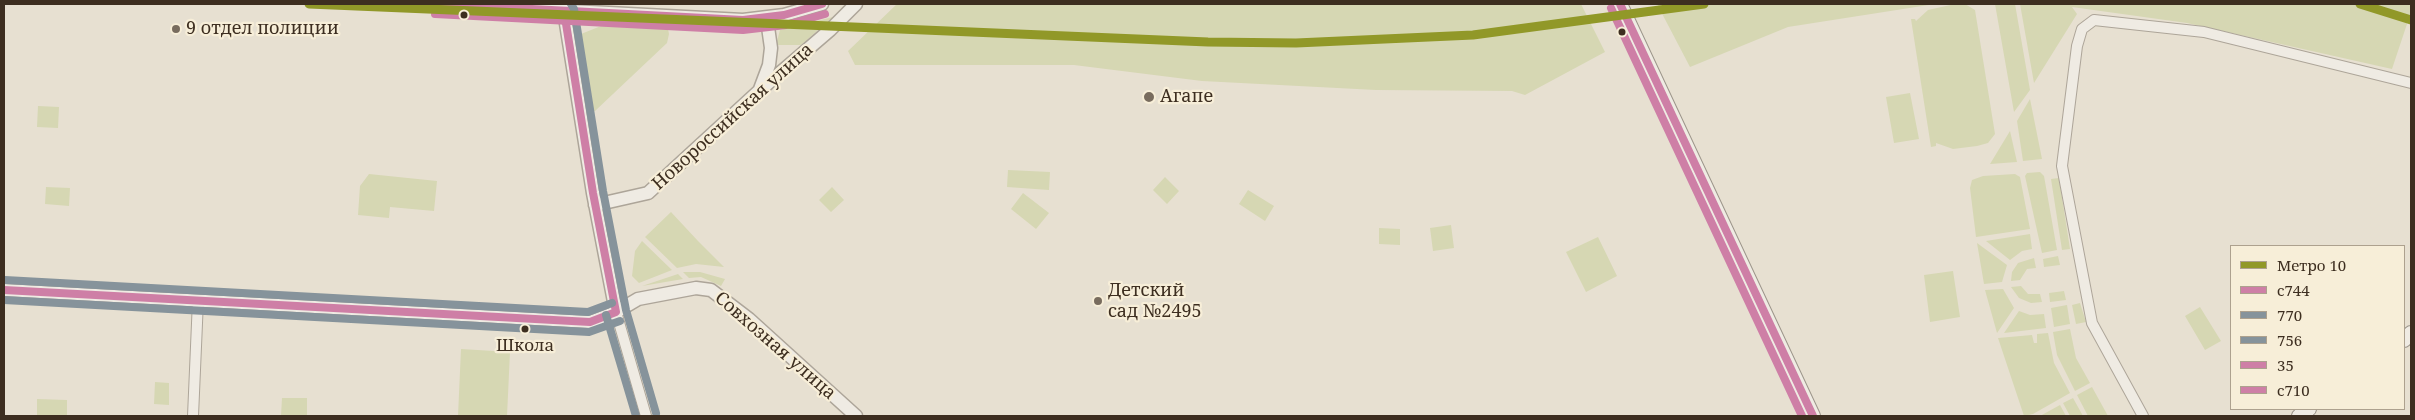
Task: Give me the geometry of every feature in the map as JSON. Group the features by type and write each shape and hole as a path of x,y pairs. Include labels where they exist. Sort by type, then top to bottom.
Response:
{"main road":[{"path":"1620,4 1813,416"}],"street":[{"path":"436,4 709,20 760,19 784,16 822,4"},
{"name":"Новороссийская улица","path":"595,205 648,193 759,91 830,30 856,4"},
{"path":"564,11 595,205 616,312 646,416"},
{"path":"759,91 769,65 771,48 768,27 760,19"},
{"path":"2143,416 2092,323 2062,166 2077,46 2082,29 2094,20 2204,32 2411,83"},
{"name":"Совхозная улица","path":"616,312 638,298 696,288 711,290 749,318 856,416"},
{"path":"4,290 590,322 616,312"},
{"path":"193,416 198,300"}],"green space":[{"path":"897,4 1581,4 1605,52 1525,95 1512,91 1376,90 1202,81 1074,65 855,65 848,51"},
{"path":"1657,4 1935,4 1788,27 1690,67"},
{"path":"1955,4 1965,4 1975,10 1995,134 1988,143 1953,149 1936,143 1936,146 1931,147 1911,19 1916,21 1928,10"},
{"path":"1995,4 2015,4 2030,90 2014,112"},
{"path":"2020,4 2411,4 2411,12 2392,69 2187,23 2072,7 2077,14 2034,83"},
{"path":"833,17 801,45 776,45 780,30"},
{"path":"601,26 668,29 669,34 667,43 595,111 590,110 579,44 581,34"},
{"path":"1910,93 1919,139 1894,143 1886,97"},
{"path":"2030,99 2042,159 2023,161 2017,121"},
{"path":"38,106 59,107 58,128 37,127"},
{"path":"2010,131 2017,162 1990,164"},
{"path":"1008,170 1050,172 1049,190 1007,187"},
{"path":"2040,172 2044,176 2057,250 2042,253 2025,176 2027,173"},
{"path":"369,174 437,181 434,211 390,207 389,218 358,215 360,186"},
{"path":"2015,174 2020,177 2030,229 1976,237 1970,188 1972,180 1983,176"},
{"path":"1165,177 1179,191 1167,204 1153,190"},
{"path":"2059,178 2070,249 2062,250 2051,179"},
{"path":"46,187 70,188 69,206 45,204"},
{"path":"832,187 844,200 831,212 819,200"},
{"path":"1248,190 1274,206 1265,221 1239,204"},
{"path":"1023,193 1049,213 1036,229 1011,209"},
{"path":"671,212 724,267 696,264 677,268 645,237"},
{"path":"1451,225 1454,248 1433,251 1430,228"},
{"path":"1379,228 1400,229 1400,245 1379,244"},
{"path":"2030,234 2032,249 2022,251 2010,260 1986,241"},
{"path":"1598,237 1617,276 1586,292 1566,252"},
{"path":"642,241 672,270 639,283 632,276 635,251"},
{"path":"1977,243 2007,265 2002,282 1984,284"},
{"path":"2058,256 2060,265 2044,267 2043,259"},
{"path":"2034,258 2036,268 2027,269 2020,280 2011,281 2012,272 2018,263"},
{"path":"1953,271 1960,317 1930,322 1924,275"},
{"path":"683,272 700,272 725,279 721,286 701,277 689,278"},
{"path":"678,274 683,279 642,286"},
{"path":"2021,286 2028,294 2040,294 2042,302 2031,303 2019,298 2011,287"},
{"path":"2003,289 2014,308 1997,333 1985,290"},
{"path":"2064,291 2066,300 2050,302 2049,293"},
{"path":"2080,303 2086,322 2076,324 2072,305"},
{"path":"2067,305 2070,324 2054,327 2051,308"},
{"path":"2200,307 2221,341 2205,350 2185,316"},
{"path":"2019,311 2030,315 2044,314 2046,328 2004,333"},
{"path":"2070,329 2076,358 2090,383 2075,391 2057,355 2053,332"},
{"path":"2048,333 2054,363 2070,393 2033,414 2024,416 1998,338 2032,335 2034,343 2037,343 2037,334"},
{"path":"461,349 510,352 507,416 458,416"},
{"path":"155,382 169,383 169,405 154,404"},
{"path":"2092,387 2108,416 2088,416 2077,395"},
{"path":"282,398 307,398 307,416 281,416"},
{"path":"2073,398 2083,416 2070,416 2063,403"},
{"path":"37,399 67,400 67,416 37,416"},
{"path":"2060,405 2066,416 2040,416"}],"metro line":[{"name":"10","path":"309,4 1208,42 1296,43 1473,35 1704,4"},
{"name":"10","path":"2360,4 2411,20"}],"transit line":[{"name":"с744","path":"436,4 743,20 784,15 822,4"},
{"name":"756","path":"571,4 574,9 603,191 626,310 656,413"},
{"name":"с710","path":"1620,4 1813,416"},
{"name":"35","path":"1611,8 1802,416"},
{"name":"с744","path":"4,290 590,322 616,312 593,193 564,11"},
{"name":"35","path":"435,14 743,30 786,25 825,14"},
{"name":"756","path":"5,280 588,312 612,303"},
{"name":"770","path":"4,300 589,332 620,321"},
{"name":"770","path":"606,315 636,416"}],"place":[{"name":"9 отдел полиции","path":"176,29"},
{"name":"Агапе","path":"1149,97"},
{"name":"Детский сад №2495","path":"1098,301"},
{"name":"Школа","path":"525,329"}]}
